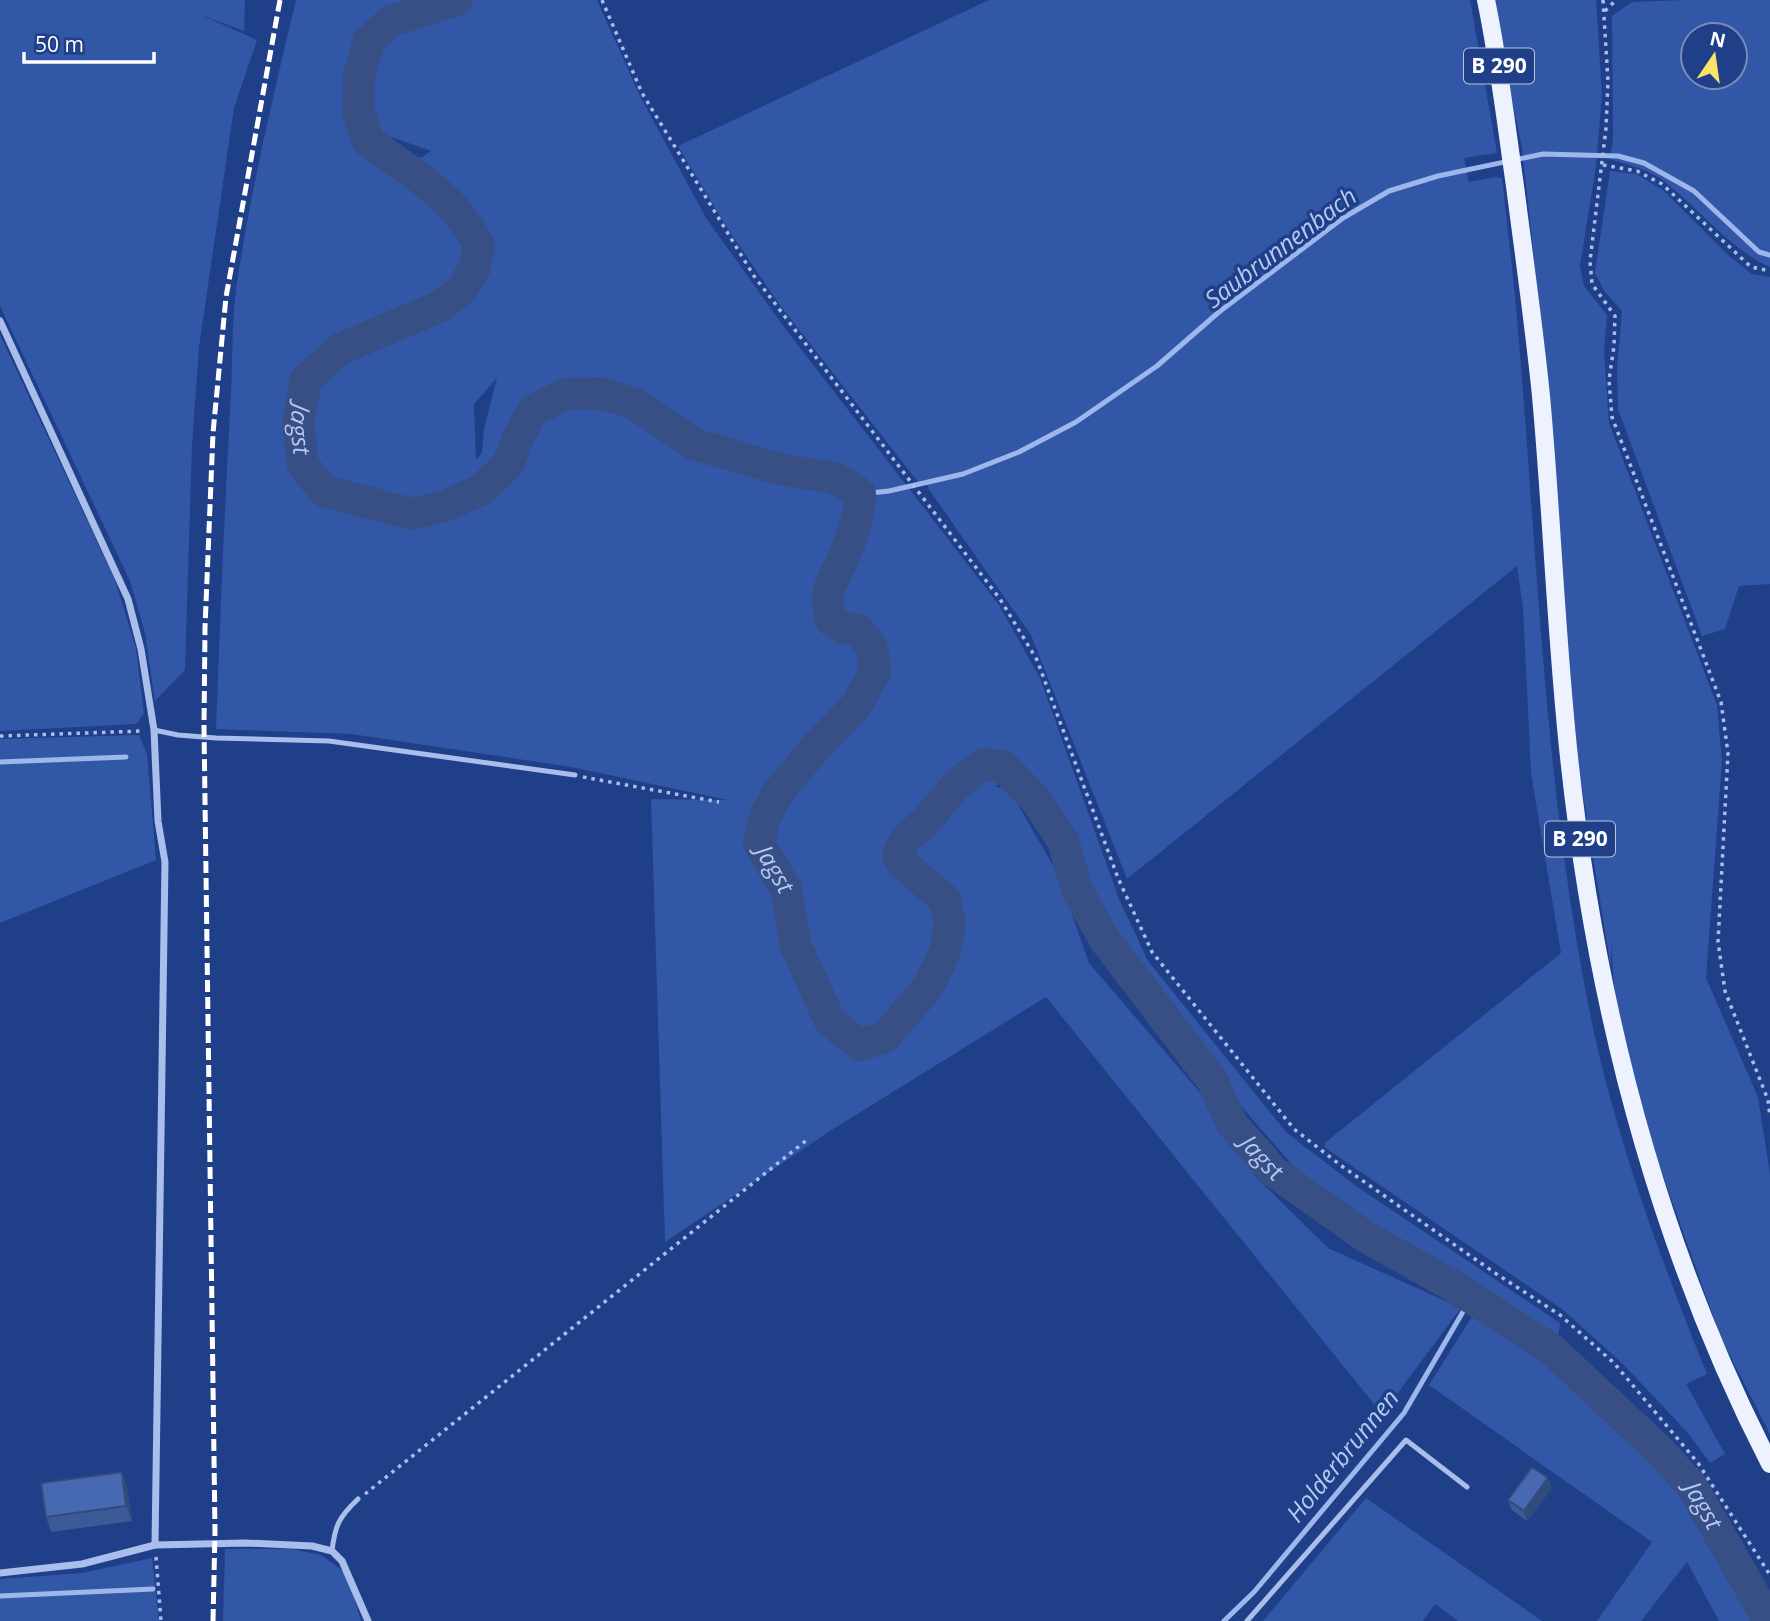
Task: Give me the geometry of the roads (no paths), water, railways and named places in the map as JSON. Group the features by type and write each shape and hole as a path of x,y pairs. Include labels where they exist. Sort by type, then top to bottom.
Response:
{"main road":[{"name":"B 290","path":"1486,0 1496,50 1525,251 1541,398 1555,608 1569,760 1586,886 1606,996 1640,1135 1681,1258 1718,1351 1770,1464"}],"street":[{"path":"0,321 128,599 141,649 154,730 158,821 165,862 155,1545"},
{"path":"0,1573 82,1564 155,1545 299,1545 332,1551 342,1560 368,1621"}],"lane":[{"path":"154,730 216,738 341,742 575,775"},
{"path":"1247,1621 1406,1440 1467,1487"},
{"path":"332,1551 335,1529 343,1514 358,1499"}],"waterway":[{"name":"Jagst","path":"457,0 391,21 369,41 359,76 358,110 368,141 424,181 450,204 469,228 479,245 475,267 461,291 439,307 340,349 306,380 298,424 303,465 324,491 412,514 445,506 481,490 508,464 533,410 566,394 600,393 633,403 694,444 783,470 831,477 860,494 854,529 831,584 828,603 831,620 843,628 859,630 872,648 875,672 856,706 815,748 777,794 765,817 759,843 786,889 795,944 830,1021 860,1045 885,1037 928,987 945,951 950,924 945,900 904,865 898,854 906,839 925,822 957,784 984,764 1003,766 1037,801 1063,841 1077,890 1105,940 1212,1080 1232,1124 1273,1171 1366,1237 1450,1284 1551,1349 1659,1450 1691,1485 1769,1621"},
{"name":"Saubrunnenbach","path":"860,494 889,491 963,474 1019,452 1076,422 1157,366 1219,312 1343,218 1389,191 1438,176 1543,154 1618,156 1644,163 1694,191 1759,252 1770,255"},
{"path":"0,762 126,757"},
{"name":"Holderbrunnen","path":"1224,1621 1254,1592 1404,1413 1471,1298"},
{"path":"0,1596 153,1589"}],"railway":[{"path":"213,1621 215,1531 204,728 213,433 226,297 280,0"}]}
